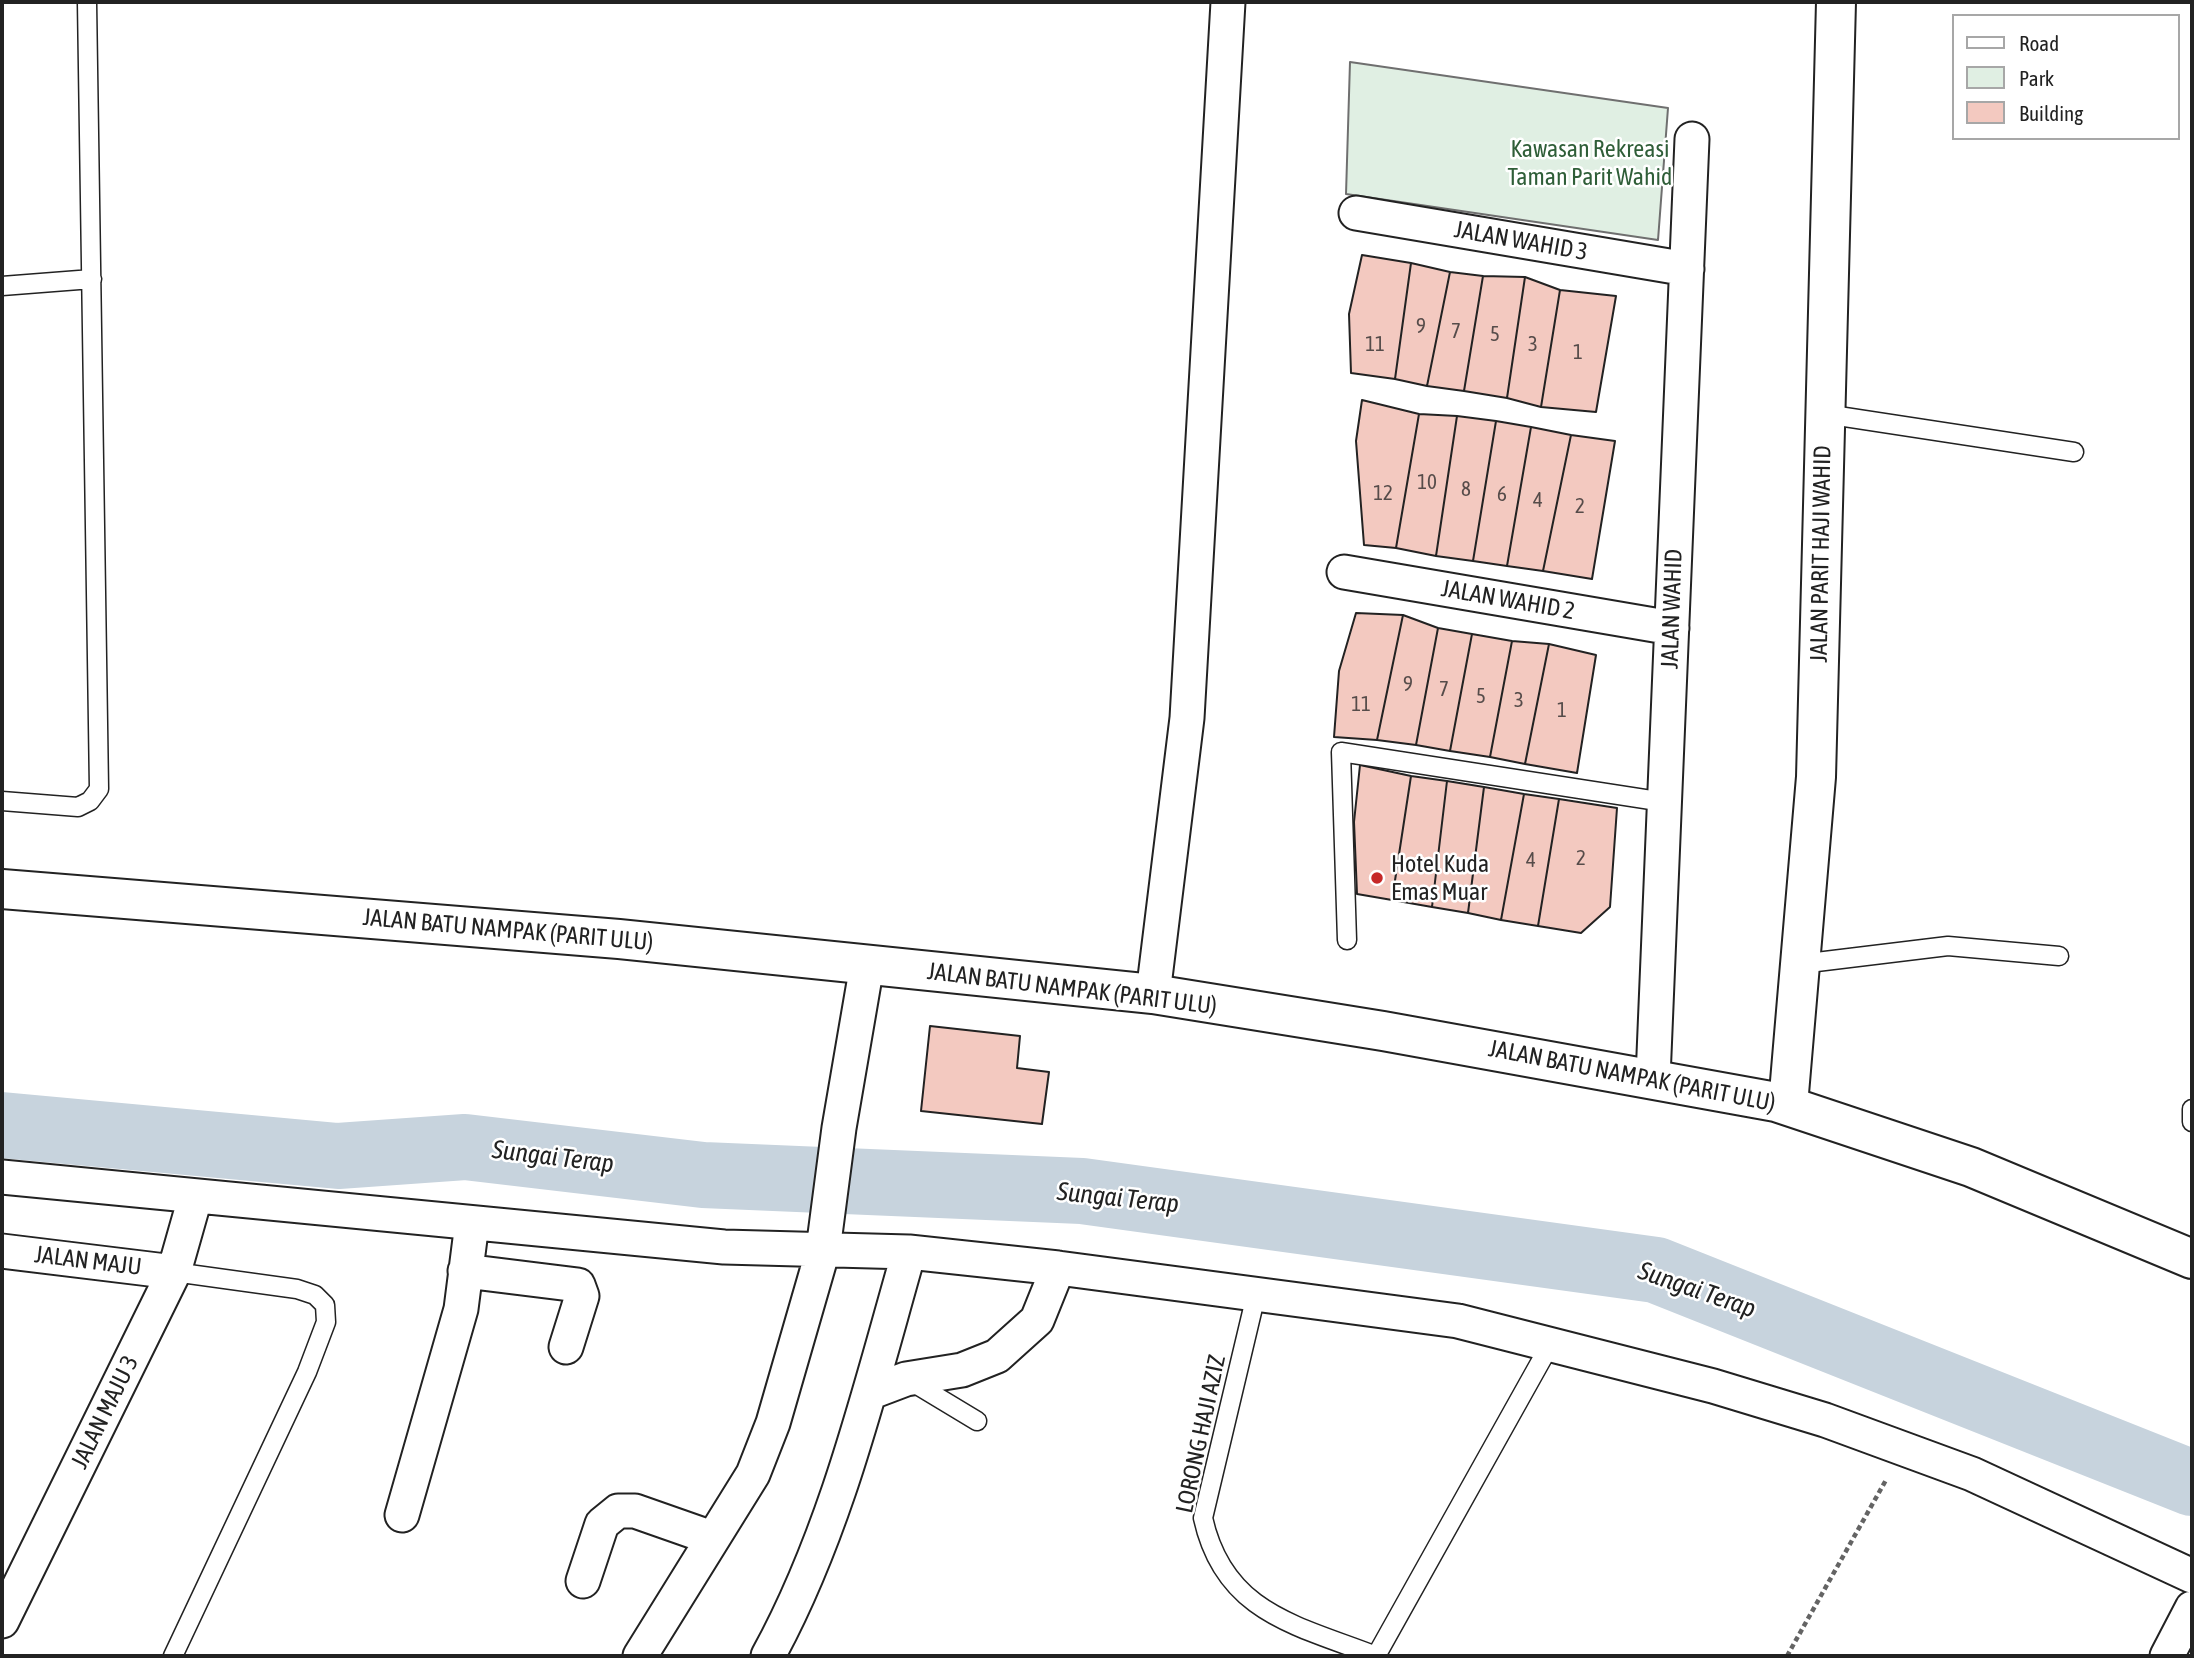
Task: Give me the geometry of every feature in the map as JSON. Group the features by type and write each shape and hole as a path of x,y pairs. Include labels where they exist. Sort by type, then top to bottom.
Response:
{"street":[{"path":"1153,994 1186,718 1228,2"},
{"name":"JALAN PARIT HAJI WAHID","path":"1782,1104 1800,964 1816,777 1836,2"},
{"name":"JALAN WAHID","path":"1653,1078 1692,139"},
{"name":"JALAN WAHID 3","path":"1356,213 1687,269"},
{"name":"JALAN WAHID 2","path":"1344,572 1672,628"},
{"name":"JALAN BATU NAMPAK (PARIT ULU)","path":"2,889 578,935 1153,994 1653,1078 1782,1104 1971,1167 2192,1259"},
{"path":"640,1656 761,1457 824,1236 839,1128 867,965"},
{"path":"2,1177 195,1198 724,1247 824,1236 909,1252 1058,1268 1422,1315 1551,1343 1725,1390 1904,1447 1972,1474 2189,1575"},
{"name":"JALAN MAJU 3","path":"2,1621 174,1272 195,1198"},
{"path":"402,1515 459,1316 472,1223"},
{"name":"JALAN MAJU","path":"2,1251 174,1272"},
{"path":"768,1656 788,1620 829,1516 869,1394 909,1252"},
{"path":"869,1394 906,1379 962,1370 997,1356 1037,1320 1058,1268"},
{"path":"465,1271 578,1285 582,1296 566,1347"},
{"path":"583,1581 602,1524 618,1511 635,1511 712,1538"},
{"path":"2166,1656 2192,1608"}],"lane":[{"path":"2,800 78,807 90,801 99,789 87,2"},
{"path":"2,286 92,279"},
{"path":"1825,414 2074,452"},
{"path":"1347,940 1341,752 1664,803"},
{"path":"1800,964 1948,946 2059,956"},
{"path":"2192,1109 2192,1122"},
{"path":"173,1656 307,1372 326,1322 325,1305 315,1295 297,1289 174,1272"},
{"name":"LORONG HAJI AZIZ","path":"1256,1295 1203,1518 1209,1546 1226,1574 1256,1607 1376,1656 1551,1343"},
{"path":"906,1379 977,1421"}],"path":[{"path":"1787,1656 1904,1447"}],"green space":[{"name":"Kawasan Rekreasi Taman Parit Wahid","path":"1350,62 1668,108 1658,240 1346,194"}],"building":[{"path":"1362,255 1411,263 1395,379 1351,373 1349,314"},
{"path":"1411,263 1450,272 1427,386 1395,379"},
{"path":"1450,272 1483,276 1464,391 1427,386"},
{"path":"1483,276 1525,277 1507,398 1464,391"},
{"path":"1525,277 1560,290 1541,407 1507,398"},
{"path":"1560,290 1616,296 1596,412 1541,407"},
{"path":"1362,400 1419,414 1396,548 1364,545 1356,441"},
{"path":"1419,414 1457,416 1436,556 1396,548"},
{"path":"1457,416 1496,421 1473,561 1436,556"},
{"path":"1496,421 1531,427 1507,566 1473,561"},
{"path":"1531,427 1571,435 1543,571 1507,566"},
{"path":"1571,435 1615,441 1592,579 1543,571"},
{"path":"1356,613 1403,615 1377,740 1334,737 1339,671"},
{"path":"1403,615 1438,628 1416,745 1377,740"},
{"path":"1438,628 1472,634 1450,751 1416,745"},
{"path":"1472,634 1512,641 1490,757 1450,751"},
{"path":"1512,641 1549,644 1525,764 1490,757"},
{"path":"1549,644 1596,655 1577,773 1525,764"},
{"path":"1360,765 1411,776 1392,900 1357,894 1354,822"},
{"path":"1411,776 1447,781 1432,907 1392,900"},
{"path":"1447,781 1484,787 1468,913 1432,907"},
{"path":"1484,787 1524,794 1501,920 1468,913"},
{"path":"1524,794 1559,799 1538,926 1501,920"},
{"path":"1559,799 1617,808 1610,907 1581,933 1538,926"},
{"path":"930,1026 1020,1036 1017,1068 1049,1072 1042,1124 921,1111"}],"waterway":[{"name":"Sungai Terap","path":"2,1125 338,1156 465,1147 703,1175 1082,1191 1656,1270 2192,1483"}],"place":[{"name":"Hotel Kuda Emas Muar","path":"1377,878"}]}
